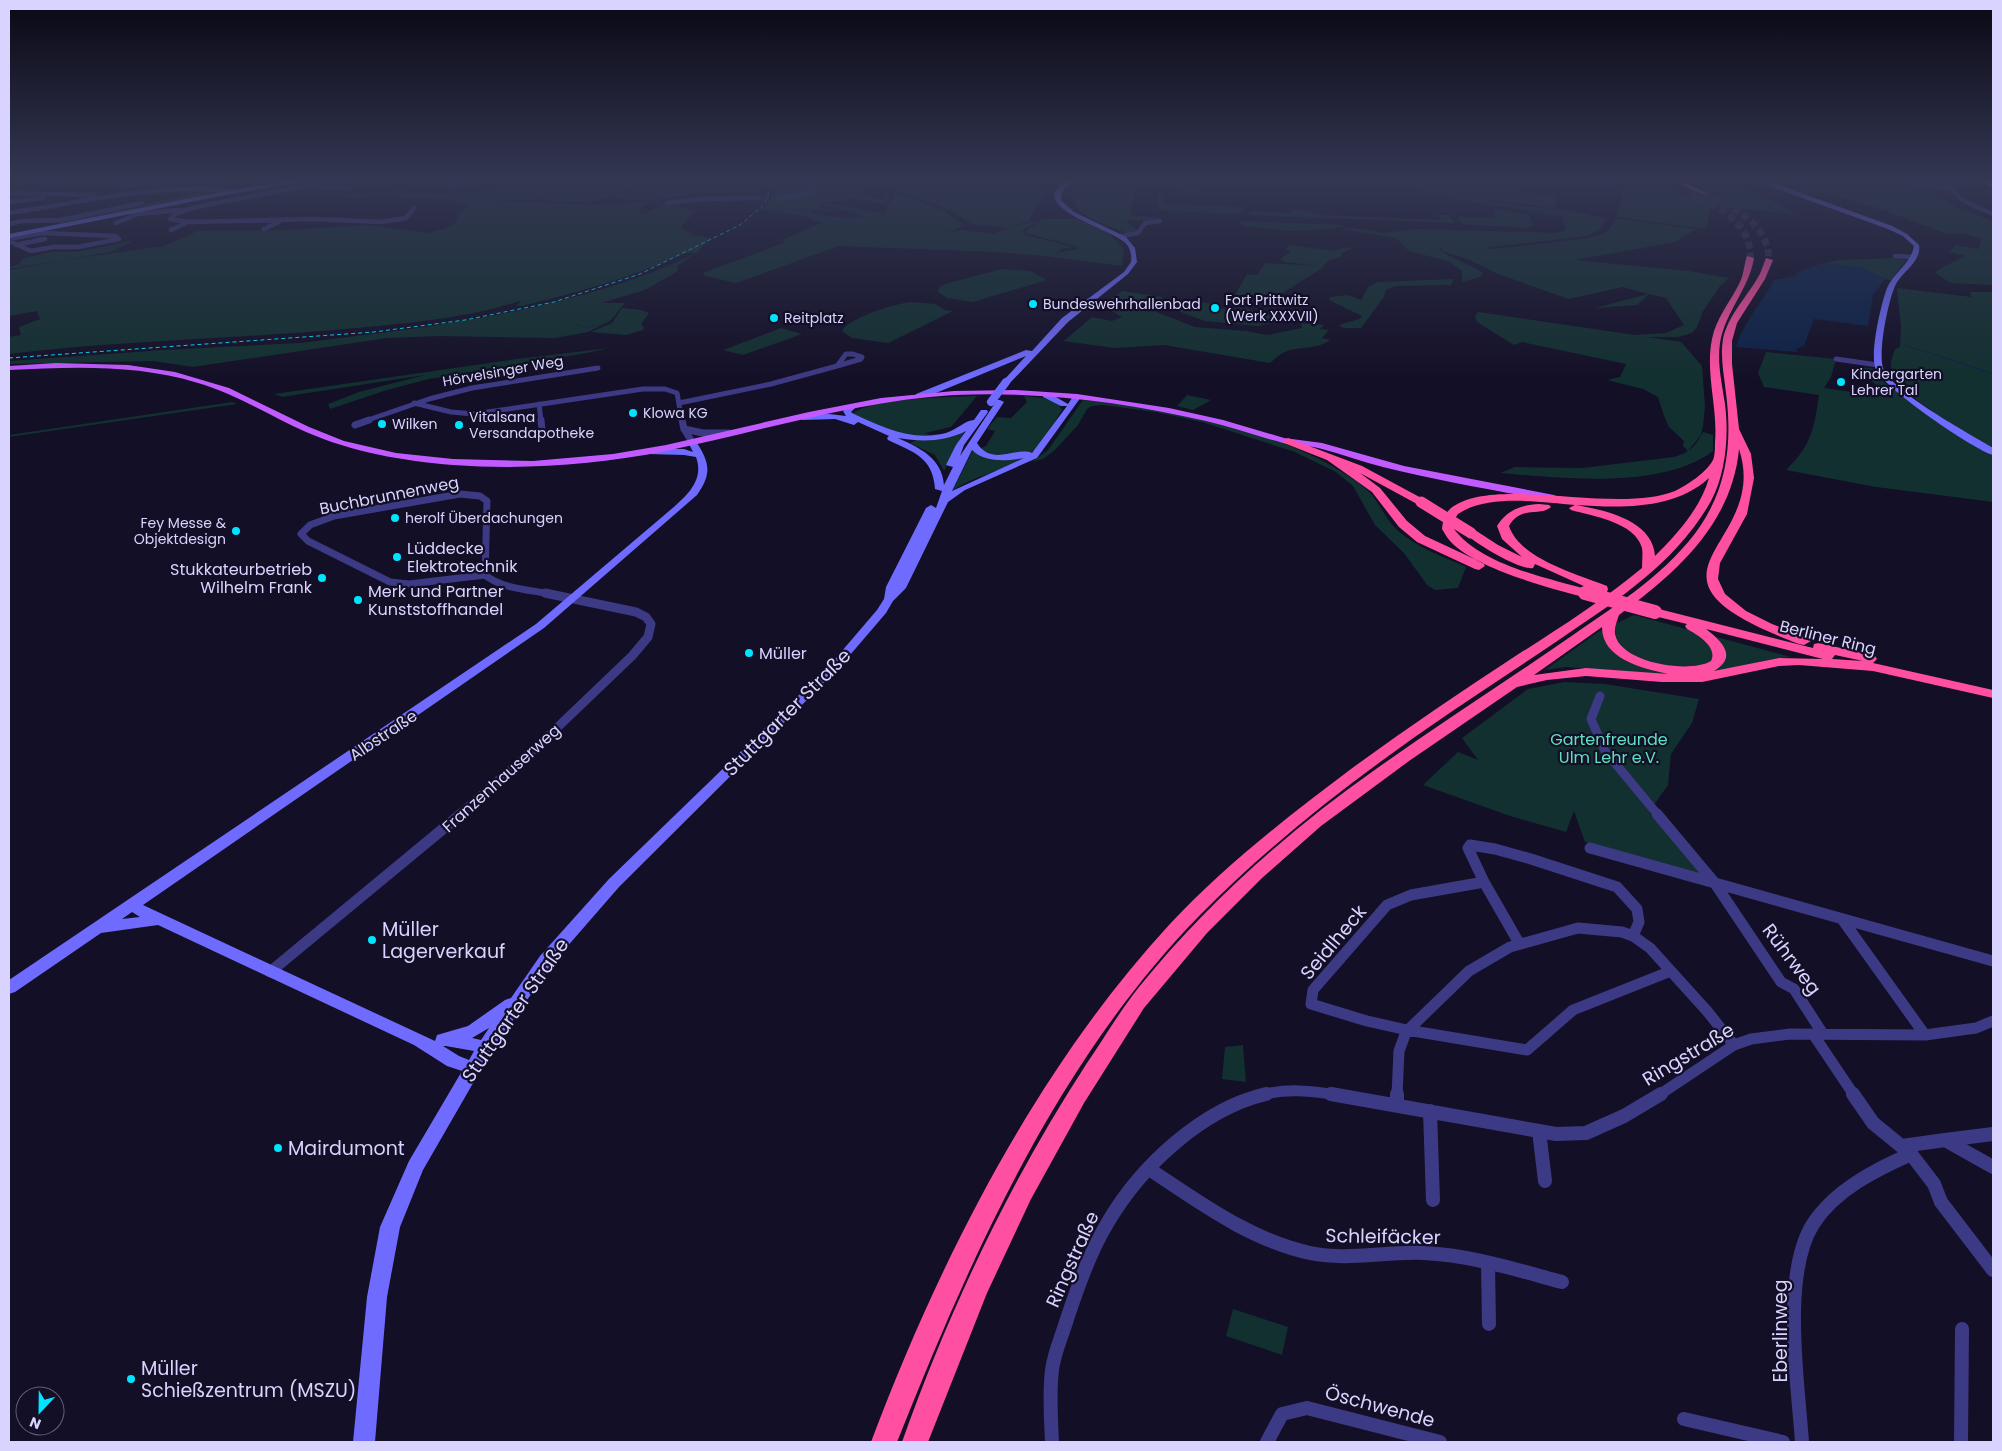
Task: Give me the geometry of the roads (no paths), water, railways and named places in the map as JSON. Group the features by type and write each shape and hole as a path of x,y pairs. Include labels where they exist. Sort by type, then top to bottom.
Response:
{"highway":[{"path":"884,1442 918,1357 983,1214 1002,1179 1067,1069 1130,983 1168,938 1200,904 1258,850 1358,772 1598,607 1648,569 1676,542 1707,498 1713,480 1721,421 1715,348 1721,322 1747,276 1750,258"},
{"path":"915,1442 943,1365 1007,1222 1036,1164 1088,1077 1146,991 1217,910 1308,828 1399,760 1638,596 1704,530 1720,502 1735,448 1736,430 1726,361 1729,332 1736,317 1763,279 1769,260"},
{"path":"1736,430 1742,439 1746,453 1748,491 1744,509 1715,560 1711,579 1713,587 1731,606 1744,615 1776,630 1827,649"},
{"path":"1288,442 1373,475 1514,558 1657,608 1706,634 1718,647 1720,657 1708,668 1683,671 1655,667 1632,658 1621,652 1610,640 1609,629 1613,613"},
{"path":"1331,458 1376,490 1403,524 1421,539 1455,556 1498,572 1657,608"},
{"path":"1584,593 1508,568 1471,553 1452,538 1448,526 1450,515 1458,509 1480,501 1512,499 1627,502 1677,494 1701,481 1716,463"},
{"path":"1575,579 1536,560 1513,545 1503,532 1506,520 1519,511 1540,507 1579,509 1607,516 1630,527 1645,540 1649,554 1648,569"},
{"name":"Berliner Ring","path":"1657,608 1993,687"},
{"name":"Berliner Ring","path":"1657,608 1876,667 1993,694"},
{"path":"1508,687 1547,676 1586,672 1693,678 1717,676 1779,662 1799,661 1876,667"}],"main road":[{"name":"Stuttgarter Straße","path":"1010,382 1130,268 1135,258 1131,245"},
{"path":"1916,245 1917,246 1914,257 1892,286 1882,321 1878,365 1885,378 1899,391 1993,452"},
{"name":"Stuttgarter Straße","path":"890,599 891,587 960,445 1038,347 1064,320 1119,278"},
{"path":"9,368 104,366 182,375 231,391 302,428 344,444 409,457 454,462 515,463 588,459 648,451 833,410 932,393 962,379 1010,362 1038,347"},
{"path":"918,396 988,392 1046,395 1176,412 1230,424 1288,442 1315,444 1430,474 1576,501"},
{"path":"1046,395 1064,408"},
{"path":"944,500 968,484 1027,461 1040,450 1072,397"},
{"name":"Stuttgarter Straße","path":"364,1442 377,1297 390,1227 415,1167 485,1047 546,960 614,883 834,667 901,588 944,500 946,491 995,402"},
{"path":"853,406 847,411 849,415 899,435 924,438 951,434 968,427 995,402"},
{"path":"833,410 843,417 900,442 930,459 939,471 940,489"},
{"path":"803,417 824,415 843,417"},
{"path":"692,442 701,456"},
{"path":"973,444 979,452 996,457 1014,457 1040,450"},
{"path":"648,451 684,452 701,456"},
{"name":"Albstraße","path":"9,988 516,644 572,599 689,498 703,478 704,462 701,456"},
{"path":"132,905 158,920 420,1040 453,1061 473,1068"},
{"path":"89,935 117,925 158,920"},
{"path":"443,1040 473,1031 519,999"},
{"path":"420,1040 443,1040 485,1047"}],"street":[{"path":"18,245 31,251 53,246 78,247 89,245"},
{"path":"1895,256 1914,257"},
{"path":"1836,359 1878,365"},
{"path":"692,442 684,429 679,403 774,384 837,367"},
{"name":"Hörvelsinger Weg","path":"355,425 414,403 490,384 598,368"},
{"name":"Hörvelsinger Weg","path":"414,403 444,411 474,414 657,388 675,391 679,403"},
{"path":"539,404 542,430"},
{"path":"684,429 703,433 734,433"},
{"name":"Buchbrunnenweg","path":"460,494 472,494 480,496 487,501 485,575 410,584 390,582 308,541 301,534 310,525 334,516 460,494"},
{"path":"485,575 491,580 505,585 572,599"},
{"name":"Franzenhauserweg","path":"270,972 498,782 613,675 648,637 651,624 646,617 636,612 572,599"},
{"name":"Rührweg","path":"1600,696 1591,720 1605,751 1714,882 1781,982 1794,989 1818,1034 1873,1123 1906,1150 1934,1184 1941,1202 1993,1270"},
{"path":"1519,943 1484,882 1468,848 1470,845 1495,849 1531,859 1617,887 1637,909 1639,922 1633,936"},
{"path":"1590,848 1993,961"},
{"name":"Seidlheck","path":"1407,1030 1367,1021 1311,1004 1313,990 1387,905 1410,895 1484,882"},
{"path":"1842,919 1924,1035"},
{"path":"1397,1105 1398,1048 1407,1030 1469,971 1519,943 1578,928 1610,929 1633,936 1650,948 1707,1011 1734,1045"},
{"path":"1407,1030 1527,1050 1573,1010 1671,971"},
{"name":"Ringstraße","path":"1052,1442 1052,1368 1073,1301 1097,1244 1111,1217 1149,1169 1177,1142 1210,1116 1253,1096 1281,1091 1309,1090 1539,1131 1567,1134 1586,1133 1624,1116 1684,1080 1708,1061 1734,1045 1751,1039 1818,1034 1924,1035 1976,1028 1993,1022"},
{"path":"1430,1111 1433,1200"},
{"path":"1539,1131 1545,1180"},
{"path":"1906,1150 1945,1140 1993,1134"},
{"path":"1945,1140 1993,1167"},
{"name":"Eberlinweg","path":"1802,1442 1794,1321 1800,1249 1812,1225 1834,1200 1870,1173 1906,1150"},
{"name":"Schleifäcker","path":"1149,1169 1228,1220 1268,1239 1312,1253 1346,1257 1386,1253 1439,1254 1562,1282"},
{"path":"1488,1264 1488,1324"},
{"path":"1961,1442 1962,1329"},
{"name":"Öschwende","path":"1267,1442 1282,1414 1307,1408 1440,1442"},
{"path":"1684,1418 1783,1442"}],"water":[{"path":"1824,263 1862,268 1885,279 1873,295 1868,326 1814,319 1804,346 1796,349 1797,352 1736,347 1748,322 1774,280 1795,276 1799,271"}],"waterway":[{"path":"573,324 584,327 602,325"},
{"path":"1904,345 1929,353"},
{"path":"1933,354 1993,374"}],"tunnel":[{"path":"1749,245 1750,258"},
{"path":"1766,245 1769,260"}],"railway":[{"path":"9,358 374,332 465,320 554,302 640,274 700,245"}],"place":[{"name":"Bundeswehrhallenbad","path":"1033,304"},
{"name":"Fort Prittwitz (Werk XXXVII)","path":"1215,308"},
{"name":"Reitplatz","path":"774,318"},
{"name":"Kindergarten Lehrer Tal","path":"1841,382"},
{"name":"Klowa KG","path":"633,413"},
{"name":"Wilken","path":"382,424"},
{"name":"Vitalsana Versandapotheke","path":"459,425"},
{"name":"herolf Überdachungen","path":"395,518"},
{"name":"Fey Messe & Objektdesign","path":"236,531"},
{"name":"Lüddecke Elektrotechnik","path":"397,557"},
{"name":"Stukkateurbetrieb Wilhelm Frank","path":"322,578"},
{"name":"Merk und Partner Kunststoffhandel","path":"358,600"},
{"name":"Müller","path":"749,653"},
{"name":"Müller Lagerverkauf","path":"372,940"},
{"name":"Mairdumont","path":"278,1148"},
{"name":"Müller Schießzentrum (MSZU)","path":"131,1379"}],"park label":[{"name":"Gartenfreunde Ulm Lehr e.V.","path":"1609,748"}]}
